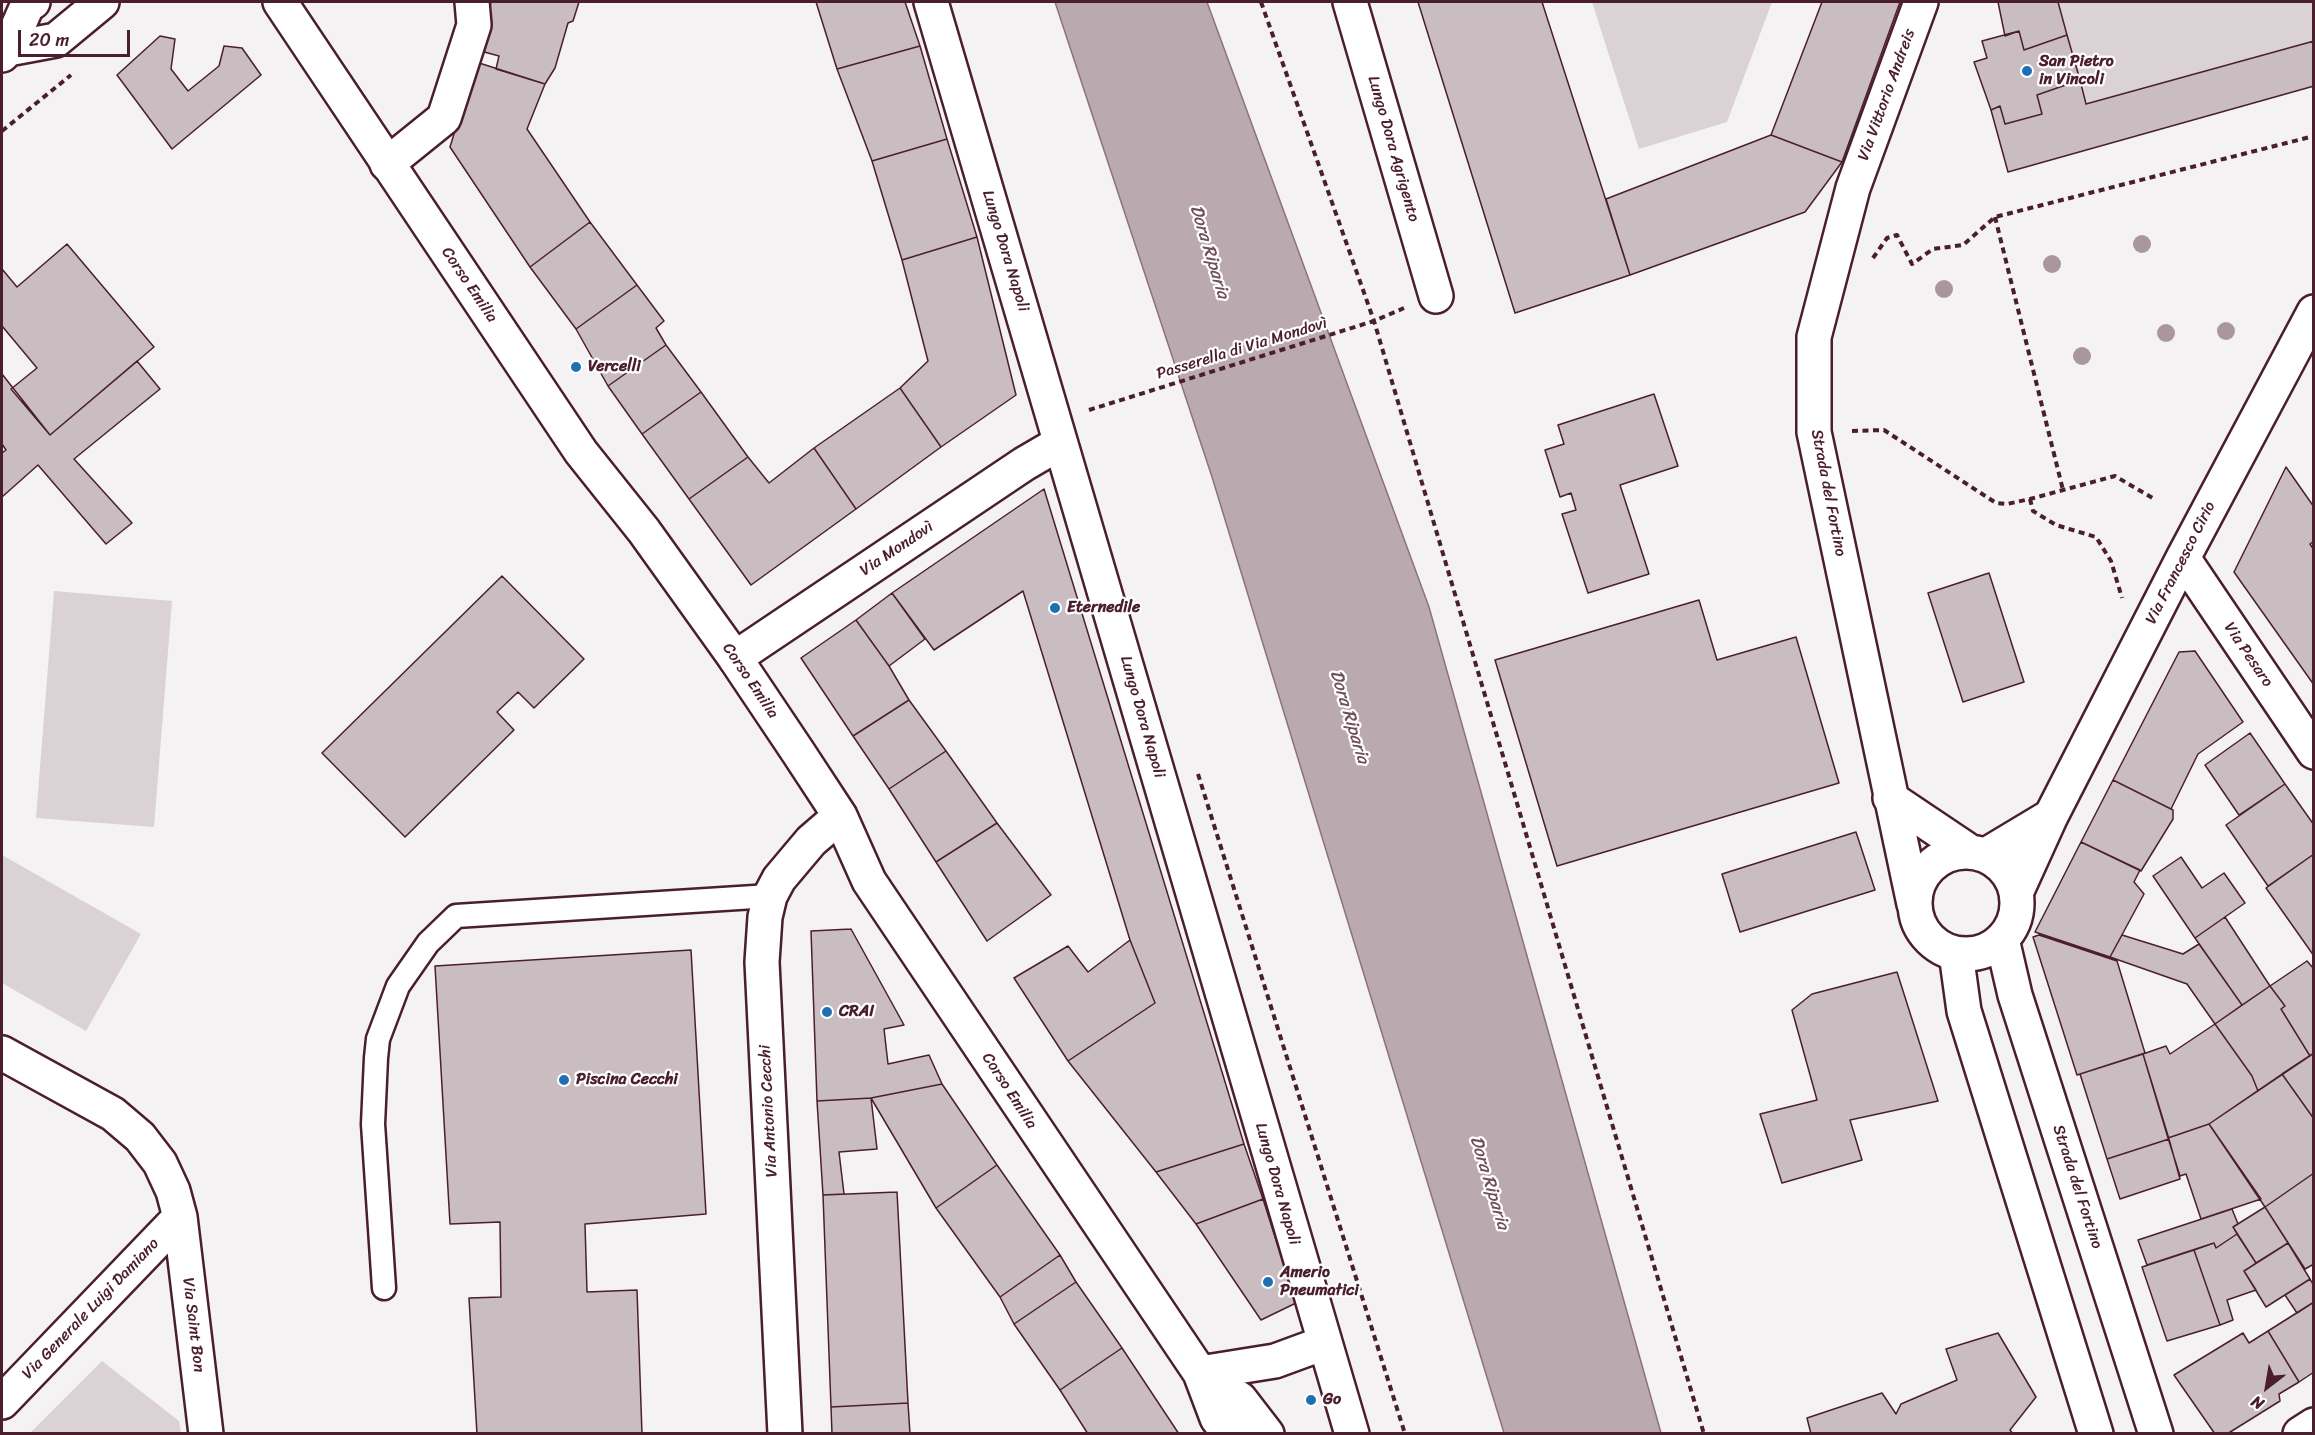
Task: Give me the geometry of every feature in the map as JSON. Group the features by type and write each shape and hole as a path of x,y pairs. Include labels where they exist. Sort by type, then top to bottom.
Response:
{"street":[{"path":"5,52 27,6 33,2"},
{"path":"5,52 56,40 102,2"},
{"name":"Corso Emilia","path":"280,2 581,452 644,531 735,658 840,816 869,881 1200,1373 1217,1418 1229,1434"},
{"path":"387,165 444,118 474,25 472,2"},
{"name":"Lungo Dora Napoli","path":"931,2 1352,1434"},
{"name":"Lungo Dora Agrigento","path":"1350,2 1436,296"},
{"name":"Via Vittorio Andreis","path":"1853,188 1921,2"},
{"name":"Strada del Fortino","path":"1853,188 1814,337 1814,432 1914,904"},
{"name":"Via Francesco Cirio","path":"2016,893 2051,816 2152,618 2313,312"},
{"name":"Via Mondovì","path":"735,658 1024,464 1060,443"},
{"name":"Via Pesaro","path":"2183,558 2313,752"},
{"path":"1890,798 1977,853 2000,865 2011,877 2016,893 2017,910 2012,926 2002,939 1980,951 1956,953 1940,947 1927,936 1918,922 1914,904 1917,888 1924,873 1936,860 1952,853 1977,853 2051,816"},
{"name":"Via Antonio Cecchi","path":"785,1434 762,962 765,917 770,896 779,879 840,816"},
{"name":"Strada del Fortino","path":"2002,939 2016,995 2156,1434"},
{"path":"1956,953 1964,1011 2096,1434"},
{"name":"Via Saint Bon","path":"2,1053 104,1108 128,1125 152,1150 160,1163 173,1191 180,1216 206,1434"},
{"name":"Via Generale Luigi Damiano","path":"2,1402 180,1216"},
{"path":"1200,1373 1275,1361 1324,1343"},
{"name":"Corso Emilia","path":"1200,1373 1240,1399 1267,1434"},
{"path":"2300,1434 2313,1425"}],"lane":[{"path":"384,1288 373,1124 373,1086 377,1048 398,986 428,944 456,916 770,896"}],"path":[{"path":"1262,2 1374,321 1704,1434"},
{"path":"1869,265 1887,238 1897,235 1912,264 1933,249 1963,244 1995,218 2313,136"},
{"path":"1995,218 2063,490"},
{"name":"Passerella di Via Mondovì","path":"1085,411 1374,321"},
{"path":"1852,431 1884,430 1996,503 2007,504 2030,499 2115,476 2156,500"},
{"path":"2030,499 2033,511 2056,525 2096,537 2111,561 2124,601 2152,618"}],"shaded area":[{"path":"1592,2 1772,2 1727,122 1639,149"},
{"path":"2058,2 2313,2 2313,41 2086,104"},
{"path":"54,591 172,601 154,827 36,818"},
{"path":"2,855 141,934 86,1031 2,983"},
{"path":"102,1361 179,1421 181,1433 30,1433"}],"water":[{"name":"Dora Riparia","path":"1055,2 1207,2 1429,607 1661,1433 1504,1433 1212,477"}],"building":[{"path":"491,2 579,2 573,21 568,23 555,68 545,84 496,69 499,56 477,50"},
{"path":"816,2 905,2 920,46 837,69"},
{"path":"1418,2 1542,2 1630,275 1515,313"},
{"path":"1822,2 1900,2 1842,162 1771,135"},
{"path":"1998,2 2058,2 2067,35 2024,50 2019,31 2005,36"},
{"name":"San Pietro in Vincoli","path":"2019,31 2024,50 2067,35 2080,80 2037,95 2042,114 2005,124 2000,106 1991,110 1974,62 1987,58 1982,41"},
{"path":"160,36 175,39 171,69 188,91 219,66 224,46 242,48 261,75 172,149 117,75"},
{"path":"2314,41 2314,86 2008,172 1991,110 2000,106 2005,124 2042,114 2037,95 2080,80 2086,104"},
{"path":"920,46 947,139 872,161 837,69"},
{"path":"476,62 545,84 527,129 590,222 530,267 450,147"},
{"path":"1771,135 1842,162 1805,212 1630,275 1606,199"},
{"path":"947,139 977,237 902,260 872,161"},
{"path":"590,222 637,285 576,329 530,267"},
{"path":"977,237 1016,395 941,447 900,388 928,361 902,260"},
{"path":"67,244 154,347 50,435 11,389 37,368 2,326 2,269 17,287"},
{"path":"637,285 664,321 656,328 666,345 608,386 576,329"},
{"path":"666,345 701,392 642,434 608,386"},
{"path":"137,361 160,389 74,459 132,523 106,544 38,465 2,497 2,453 6,450 2,444 2,374 50,435"},
{"path":"900,388 941,447 856,509 814,448"},
{"path":"701,392 748,457 689,499 642,434"},
{"path":"1654,394 1678,466 1620,485 1649,574 1588,593 1562,514 1576,510 1571,493 1560,497 1545,450 1564,444 1558,425"},
{"path":"814,448 856,509 751,585 689,499 748,457 769,483"},
{"path":"2286,467 2314,507 2314,541 2310,544 2314,550 2314,685 2234,572"},
{"path":"1044,489 1244,1144 1156,1172 1068,1061 1155,1003 1130,940 1023,591 934,650 892,593"},
{"path":"1989,573 2024,682 1963,702 1928,593"},
{"path":"502,576 584,659 534,708 518,692 497,712 514,730 405,837 322,753"},
{"path":"892,593 925,639 889,666 856,620"},
{"path":"1699,600 1717,660 1796,637 1839,783 1557,866 1495,660"},
{"path":"856,620 889,666 909,700 853,736 801,658"},
{"path":"2195,651 2243,722 2198,754 2171,809 2113,780 2179,652"},
{"path":"909,700 946,751 889,789 853,736"},
{"path":"2250,733 2285,784 2239,815 2205,765"},
{"path":"946,751 997,823 936,862 889,789"},
{"path":"2113,780 2173,810 2173,819 2141,871 2081,842"},
{"path":"2285,784 2314,825 2314,854 2268,886 2226,825"},
{"path":"997,823 1051,895 987,941 936,862"},
{"path":"1856,832 1875,890 1740,932 1722,874"},
{"path":"2081,842 2140,870 2134,882 2144,894 2110,957 2035,932"},
{"path":"2314,854 2314,956 2266,888"},
{"path":"2181,857 2202,888 2224,873 2245,903 2195,938 2153,876"},
{"path":"2225,917 2270,986 2242,1005 2195,938"},
{"path":"851,929 904,1025 884,1029 888,1064 929,1055 942,1084 871,1098 817,1101 811,931"},
{"path":"2039,935 2117,961 2145,1053 2077,1075 2033,937"},
{"path":"2122,935 2183,954 2199,944 2242,1005 2215,1024 2187,984 2110,957"},
{"path":"1130,940 1155,1003 1068,1061 1014,978 1068,946 1088,972"},
{"path":"691,950 706,1214 585,1224 587,1292 637,1290 642,1434 477,1434 469,1298 501,1297 500,1222 450,1224 435,966"},
{"path":"2307,961 2314,969 2314,1053 2310,1056 2281,1009 2285,1006 2270,986"},
{"path":"1897,972 1938,1101 1850,1120 1862,1160 1782,1183 1760,1114 1817,1100 1792,1010 1812,994"},
{"path":"2270,986 2285,1006 2281,1009 2310,1056 2258,1091 2252,1076 2215,1024"},
{"path":"2215,1024 2252,1076 2258,1091 2209,1124 2168,1138 2143,1054 2166,1046 2170,1054"},
{"path":"2314,1053 2314,1119 2282,1074"},
{"path":"2143,1054 2169,1139 2107,1159 2080,1074"},
{"path":"2282,1074 2314,1119 2314,1173 2265,1207 2209,1124"},
{"path":"942,1084 997,1165 936,1208 871,1098"},
{"path":"871,1098 877,1149 839,1152 844,1194 823,1195 817,1101"},
{"path":"2209,1124 2261,1199 2201,1219 2186,1174 2180,1176 2168,1138"},
{"path":"2169,1139 2180,1179 2120,1199 2107,1159"},
{"path":"1244,1144 1263,1199 1196,1224 1156,1172"},
{"path":"997,1165 1060,1255 1000,1297 936,1208"},
{"path":"2314,1173 2314,1264 2305,1269 2265,1207"},
{"path":"897,1192 908,1403 831,1407 823,1195"},
{"path":"1263,1199 1296,1303 1261,1320 1196,1224"},
{"path":"2265,1207 2288,1243 2256,1263 2233,1227"},
{"path":"2232,1209 2238,1224 2233,1227 2237,1234 2216,1248 2214,1243 2147,1265 2138,1240"},
{"path":"2237,1234 2256,1263 2244,1271 2256,1290 2227,1300 2233,1320 2220,1325 2194,1250 2214,1243 2216,1248"},
{"path":"2288,1243 2310,1279 2266,1307 2244,1271"},
{"path":"2194,1250 2220,1325 2167,1341 2142,1267"},
{"path":"1060,1255 1076,1282 1014,1324 1000,1297"},
{"path":"2310,1279 2314,1286 2314,1302 2297,1313 2285,1295"},
{"path":"1076,1282 1122,1348 1060,1390 1014,1324"},
{"path":"2314,1302 2314,1372 2299,1382 2268,1331"},
{"path":"2268,1331 2299,1382 2279,1394 2280,1401 2227,1434 2215,1434 2174,1375 2243,1333 2249,1343"},
{"path":"1998,1333 2036,1397 2010,1430 2013,1434 1811,1434 1807,1418 1882,1393 1896,1414 1901,1404 1957,1380 1946,1349"},
{"path":"1122,1348 1179,1434 1088,1434 1060,1390"},
{"path":"908,1403 910,1434 832,1434 831,1407"}],"place":[{"name":"San Pietro in Vincoli","path":"2027,71"},
{"name":"Vercelli","path":"576,367"},
{"name":"Eternedile","path":"1055,608"},
{"name":"CRAI","path":"827,1012"},
{"name":"Piscina Cecchi","path":"564,1080"},
{"name":"Amerio Pneumatici","path":"1268,1282"},
{"name":"Go","path":"1311,1400"}]}
